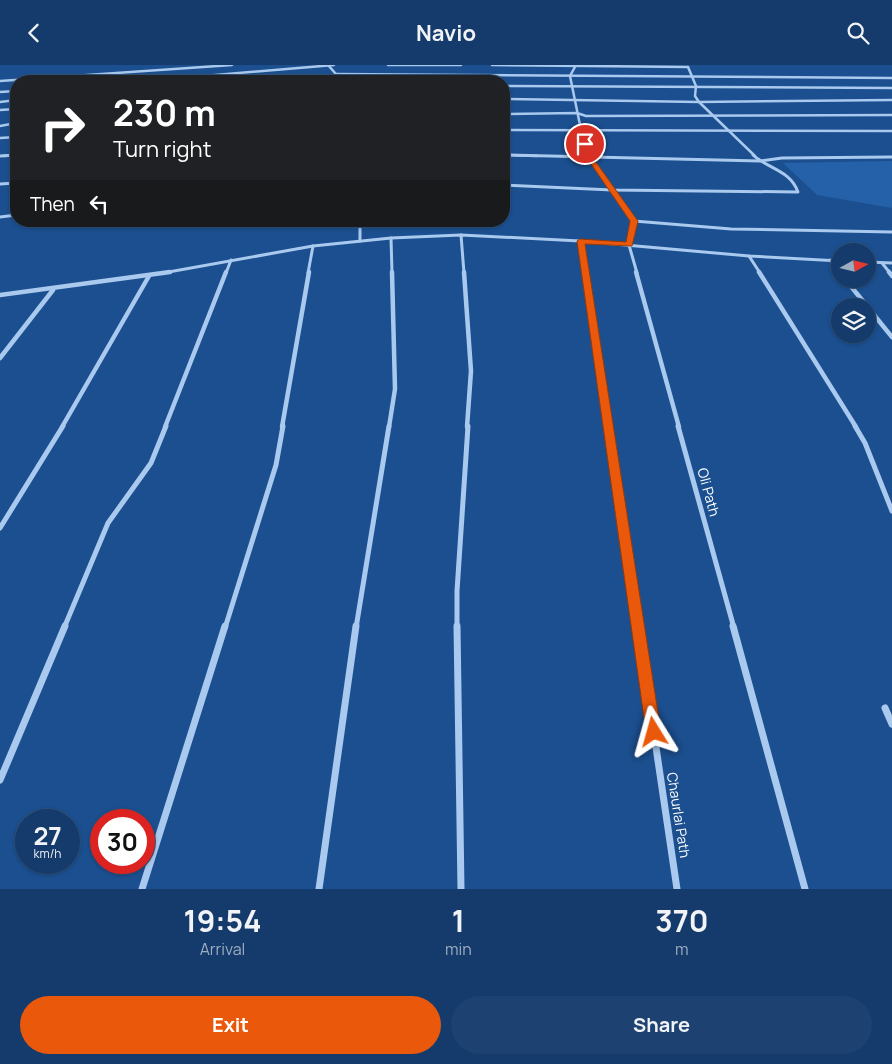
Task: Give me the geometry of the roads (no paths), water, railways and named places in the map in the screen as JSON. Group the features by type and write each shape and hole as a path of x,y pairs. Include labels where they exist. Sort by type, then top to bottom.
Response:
{"street":[{"path":"87,75 232,65"},
{"path":"329,65 336,75 406,73 892,78"},
{"path":"214,75 334,65"},
{"path":"388,65 461,65"},
{"path":"492,65 689,66 696,86 695,96 699,102 760,161 770,164 784,173 796,185 798,192 612,190 510,185"},
{"path":"575,66 570,76 580,131 590,158 634,221 674,226 892,232"},
{"path":"510,87 892,89"},
{"path":"510,99 699,102 892,100"},
{"path":"510,114 577,113 586,116 716,117 892,115"},
{"path":"510,130 892,131"},
{"path":"510,155 760,161 782,158 892,157"},
{"name":"Oli Path","path":"634,221 629,245 805,889"},
{"path":"360,227 360,241"},
{"path":"461,235 471,371 457,591 461,889"},
{"path":"0,295 149,276 313,246 390,238 461,235 580,241 749,256 830,260"},
{"path":"320,889 347,684 395,389 390,238"},
{"name":"Chaurlai Path","path":"580,241 677,889"},
{"path":"142,889 276,465 313,246"},
{"path":"749,256 865,443 892,511"},
{"path":"0,780 108,523 151,463 231,260"},
{"path":"876,263 892,263"},
{"path":"882,263 892,276"},
{"path":"0,529 45,457 149,276"},
{"path":"852,288 892,337"},
{"path":"0,358 53,289"},
{"path":"885,707 892,725"}]}
